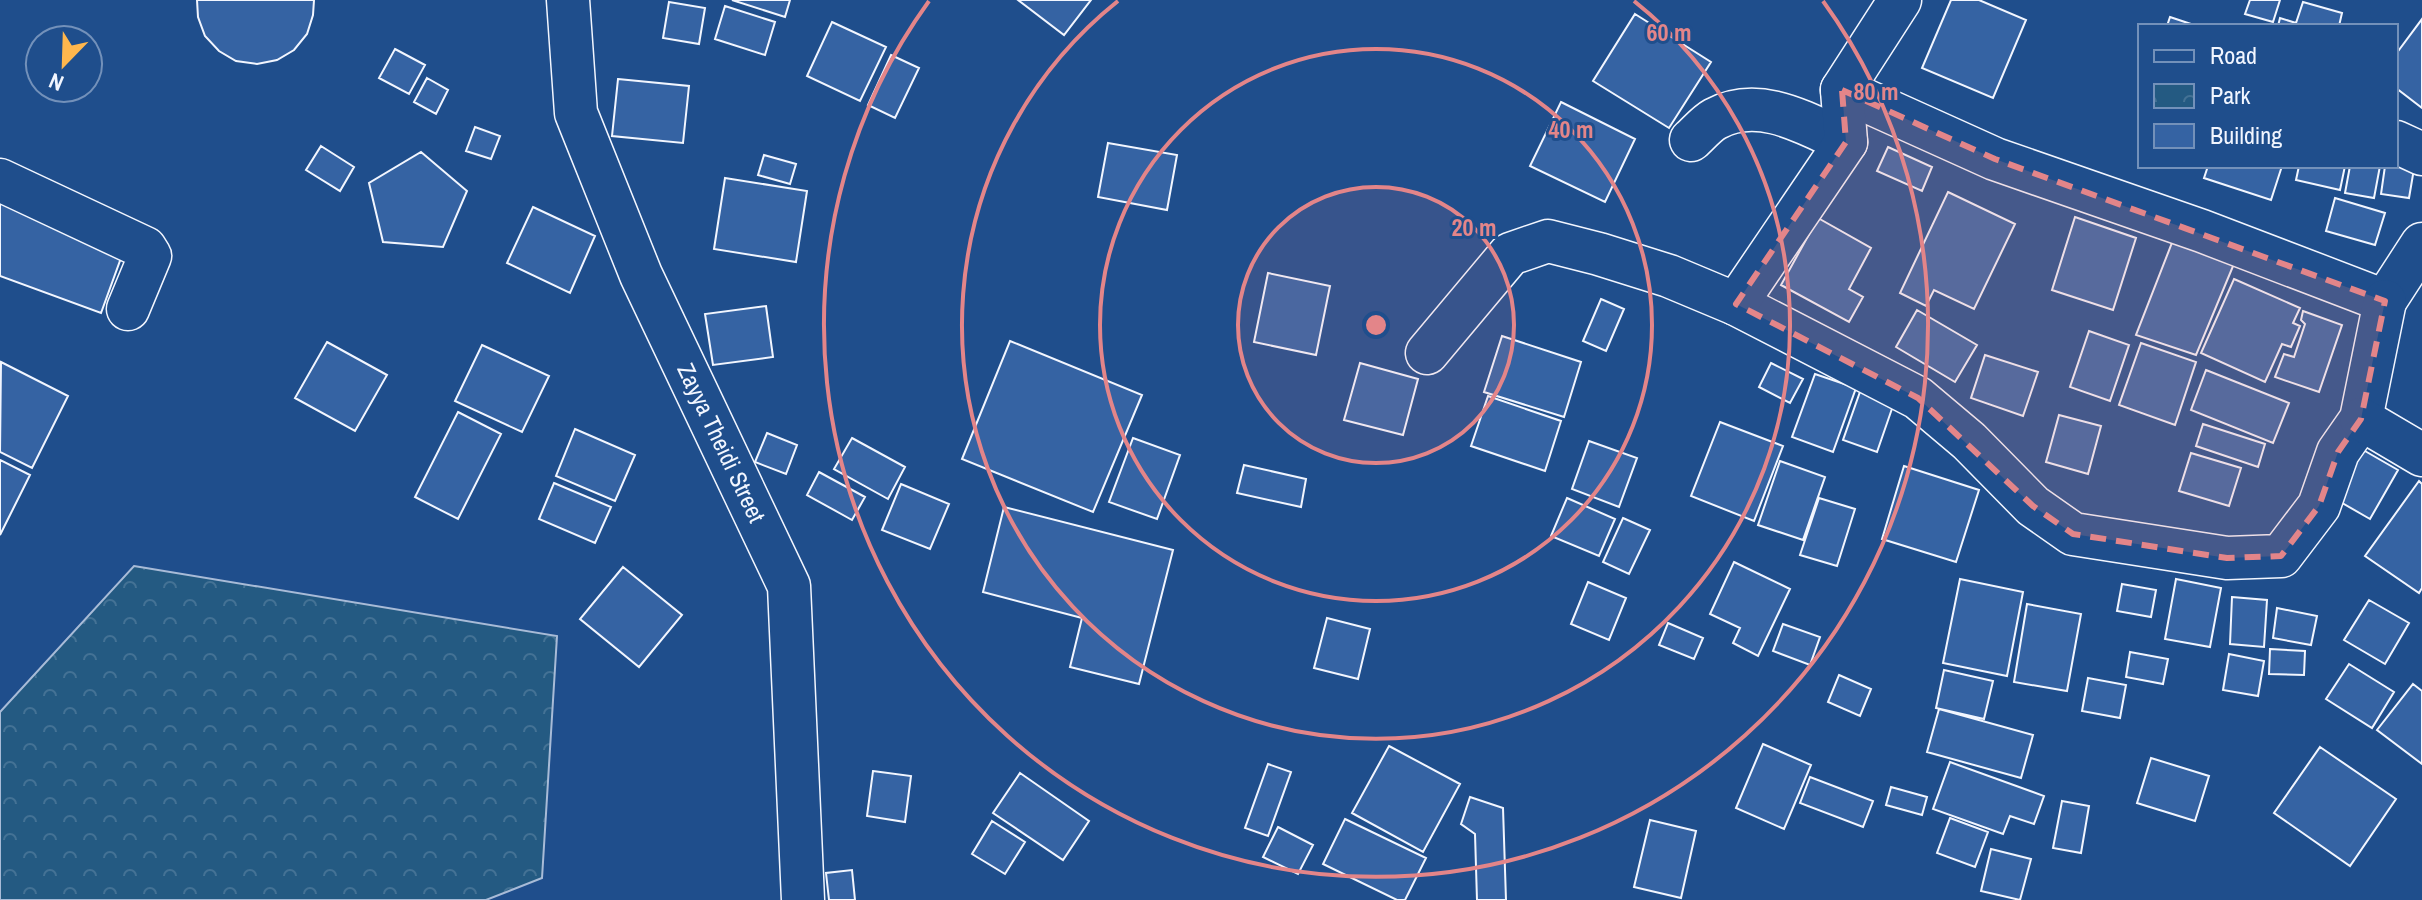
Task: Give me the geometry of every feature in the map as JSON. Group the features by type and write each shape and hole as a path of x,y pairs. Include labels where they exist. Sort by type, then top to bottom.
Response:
{"street":[{"name":"Zayya Theidi Street","path":"568,0 576,113 641,275 789,586 803,900"},
{"path":"1736,304 1846,142 1842,90 1900,0"},
{"path":"1842,90 1995,159 2202,231 2385,301"},
{"path":"1691,140 1714,119 1752,108 1794,117 1846,142"},
{"path":"2398,143 2422,154"},
{"path":"0,180 145,248 150,256 128,309"},
{"path":"1427,353 1510,254 1548,241 1669,276 1736,304 1918,398 1969,441 2033,506 2073,534 2227,558 2281,556 2319,506 2338,452 2361,419 2385,301 2422,244"},
{"path":"2361,419 2422,455"}],"highlighted area":[{"path":"1842,90 1995,159 2385,301 2361,419 2338,452 2319,506 2281,556 2227,558 2073,534 2033,506 1918,398 1736,304 1846,142"}],"green space":[{"path":"134,566 557,636 542,878 486,900 0,900 0,712"}],"building":[{"path":"197,0 314,0 307,34 294,50 277,60 257,64 236,61 219,51 205,36 198,17"},
{"path":"732,0 790,0 785,17"},
{"path":"1018,0 1091,0 1064,35"},
{"path":"1951,0 1979,0 2026,20 1993,98 1922,68"},
{"path":"2250,0 2280,0 2273,22 2245,14"},
{"path":"669,2 705,8 699,44 663,38"},
{"path":"2303,2 2342,13 2339,24 2278,24 2280,18 2296,23"},
{"path":"725,6 775,22 765,55 715,39"},
{"path":"1635,14 1711,62 1669,128 1593,81"},
{"path":"2170,17 2191,24 2168,24"},
{"path":"2422,19 2422,108 2398,90 2398,51"},
{"path":"832,22 886,47 860,101 807,76"},
{"path":"395,49 425,65 409,94 379,78"},
{"path":"891,55 919,68 895,118 868,105"},
{"path":"427,78 448,90 436,114 414,102"},
{"path":"618,79 689,86 683,143 612,136"},
{"path":"1561,102 1635,139 1605,202 1530,166"},
{"path":"475,127 500,136 491,159 466,151"},
{"path":"1108,143 1177,155 1167,210 1098,197"},
{"path":"321,146 354,167 340,191 306,170"},
{"path":"1888,147 1932,167 1922,191 1877,171"},
{"path":"421,152 467,191 443,247 383,242 369,183"},
{"path":"2398,153 2416,157 2409,198 2381,194 2385,168 2398,168"},
{"path":"764,155 796,164 790,184 758,175"},
{"path":"2207,168 2281,168 2271,200 2204,178"},
{"path":"2299,168 2345,168 2340,190 2296,180"},
{"path":"2350,168 2380,168 2374,198 2345,193"},
{"path":"725,178 807,191 796,262 714,249"},
{"path":"1948,192 2015,224 1974,309 1934,290 1926,306 1900,293"},
{"path":"2335,198 2385,213 2375,245 2326,231"},
{"path":"0,202 125,247 101,313 0,276"},
{"path":"533,207 595,236 570,293 507,263"},
{"path":"2075,217 2136,238 2113,310 2052,290"},
{"path":"1818,218 1871,248 1849,289 1863,297 1849,322 1781,285"},
{"path":"2175,235 2236,259 2196,355 2136,335"},
{"path":"1268,273 1330,286 1316,355 1254,342"},
{"path":"2234,279 2300,308 2293,323 2300,326 2291,347 2282,344 2265,382 2201,353"},
{"path":"1601,299 1624,309 1606,351 1583,341"},
{"path":"766,306 773,357 713,365 705,314"},
{"path":"1917,310 1977,345 1955,382 1896,347"},
{"path":"2303,311 2342,325 2319,392 2275,377 2284,354 2294,357 2305,324 2301,320"},
{"path":"2089,331 2129,345 2110,401 2070,387"},
{"path":"1502,336 1581,362 1564,417 1484,392"},
{"path":"1010,341 1142,395 1093,512 962,459"},
{"path":"327,342 387,375 355,431 295,398"},
{"path":"2141,343 2196,362 2175,425 2119,405"},
{"path":"482,345 549,376 522,432 455,401"},
{"path":"1985,355 2038,372 2023,416 1971,398"},
{"path":"1,362 68,396 32,468 0,452"},
{"path":"1360,363 1418,379 1403,435 1344,420"},
{"path":"1771,363 1803,379 1790,403 1759,387"},
{"path":"2206,370 2289,403 2273,443 2191,410"},
{"path":"1815,374 1856,388 1833,452 1792,437"},
{"path":"1861,389 1895,400 1877,452 1843,440"},
{"path":"1488,396 1561,421 1545,471 1471,446"},
{"path":"458,412 501,434 458,519 415,497"},
{"path":"2059,415 2101,426 2088,474 2046,462"},
{"path":"1720,422 1783,446 1754,521 1691,496"},
{"path":"2203,424 2265,444 2258,467 2196,446"},
{"path":"575,429 635,455 615,501 556,476"},
{"path":"767,433 797,445 786,474 755,462"},
{"path":"852,438 905,467 888,499 834,469"},
{"path":"1133,438 1180,455 1157,519 1109,502"},
{"path":"1589,441 1637,458 1619,507 1572,489"},
{"path":"2358,447 2398,470 2370,519 2330,496"},
{"path":"2191,453 2241,468 2229,506 2179,491"},
{"path":"0,460 30,475 0,535"},
{"path":"1780,461 1825,477 1803,540 1758,525"},
{"path":"1244,465 1306,479 1301,507 1237,493"},
{"path":"1904,466 1979,490 1956,562 1882,539"},
{"path":"819,472 865,497 852,520 807,495"},
{"path":"2419,481 2422,484 2422,588 2419,593 2365,556"},
{"path":"554,483 611,507 595,543 539,519"},
{"path":"901,484 949,504 930,549 882,530"},
{"path":"1567,498 1615,519 1599,556 1551,536"},
{"path":"1819,498 1855,509 1837,566 1800,555"},
{"path":"1004,507 1173,550 1139,684 1070,667 1082,618 983,592"},
{"path":"1623,518 1650,530 1629,574 1603,562"},
{"path":"1734,562 1790,589 1758,656 1733,643 1740,628 1710,614"},
{"path":"623,567 682,615 639,667 580,619"},
{"path":"1960,579 2023,592 2007,676 1943,663"},
{"path":"2176,579 2221,588 2210,647 2165,639"},
{"path":"1588,582 1626,598 1609,640 1571,624"},
{"path":"2122,584 2156,590 2151,617 2117,611"},
{"path":"2232,597 2267,600 2264,647 2230,644"},
{"path":"2369,600 2409,623 2385,664 2344,640"},
{"path":"2027,604 2081,614 2067,691 2014,682"},
{"path":"2277,608 2317,616 2311,645 2273,638"},
{"path":"1327,618 1370,629 1358,679 1314,668"},
{"path":"1668,623 1703,638 1694,659 1659,645"},
{"path":"1783,624 1820,637 1810,665 1773,651"},
{"path":"2270,649 2305,651 2304,675 2269,674"},
{"path":"2130,652 2168,659 2163,684 2126,677"},
{"path":"2229,654 2264,661 2258,696 2223,690"},
{"path":"2349,664 2394,692 2372,728 2326,699"},
{"path":"1944,670 1993,681 1984,719 1936,708"},
{"path":"1839,675 1871,689 1860,716 1828,702"},
{"path":"2088,678 2126,685 2120,718 2082,711"},
{"path":"2413,684 2422,691 2422,764 2377,730"},
{"path":"1939,709 2033,735 2021,778 1927,752"},
{"path":"1763,744 1811,765 1784,829 1736,808"},
{"path":"1389,746 1460,784 1423,852 1352,813"},
{"path":"2320,747 2396,799 2350,866 2274,813"},
{"path":"2151,758 2209,776 2195,821 2137,803"},
{"path":"1950,762 2044,796 2034,824 2010,816 2003,834 1933,809"},
{"path":"1268,764 1291,772 1268,836 1245,828"},
{"path":"873,771 911,776 905,822 867,816"},
{"path":"1020,773 1089,821 1063,860 993,813"},
{"path":"1810,777 1873,801 1863,827 1800,803"},
{"path":"1891,787 1927,797 1922,815 1886,805"},
{"path":"1470,797 1503,808 1506,900 1477,900 1475,834 1461,824"},
{"path":"2062,801 2089,806 2081,853 2053,848"},
{"path":"1950,818 1988,832 1975,867 1937,853"},
{"path":"1345,819 1426,858 1405,900 1397,900 1323,864"},
{"path":"1650,820 1696,831 1681,898 1634,887"},
{"path":"992,821 1025,842 1005,874 972,854"},
{"path":"1278,827 1313,845 1298,874 1263,857"},
{"path":"1991,849 2031,859 2020,900 1981,891"},
{"path":"852,870 855,900 829,900 826,873"}]}
